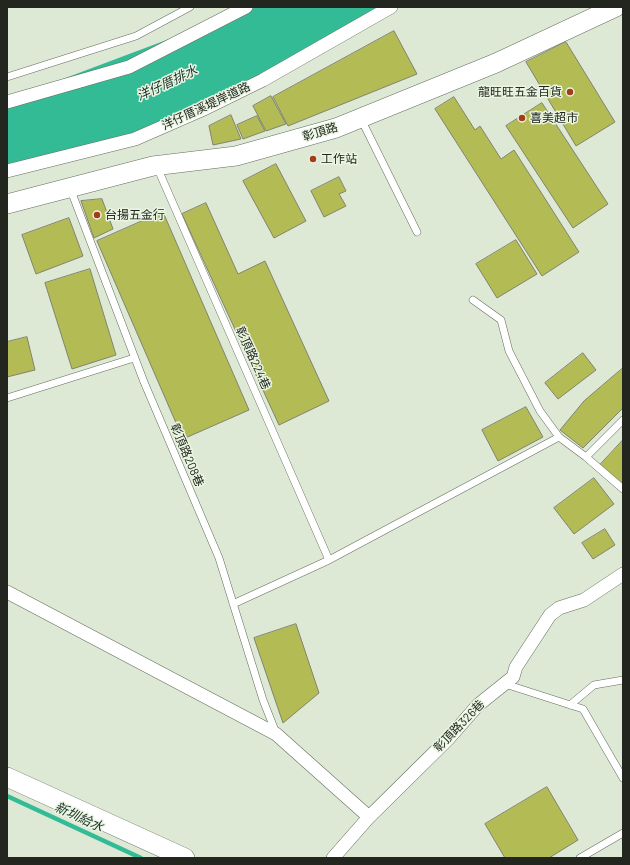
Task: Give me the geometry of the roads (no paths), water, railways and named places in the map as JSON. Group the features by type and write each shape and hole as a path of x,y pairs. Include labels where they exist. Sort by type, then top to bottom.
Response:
{"street":[{"path":"7,102 129,67 246,7"},
{"name":"洋仔厝溪堤岸道路","path":"7,171 142,136 206,108 263,80 391,7"},
{"name":"彰頂路","path":"7,204 156,165 236,156 336,128 496,63 616,7"},
{"name":"彰頂路326巷","path":"333,858 369,817 449,738 478,705 513,677 516,667 550,614 559,608 584,600 623,574"},
{"path":"7,592 276,734 369,817"},
{"path":"7,777 185,858"}],"lane":[{"path":"7,77 136,36 190,7"},
{"path":"360,117 417,232"},
{"name":"彰頂路224巷","path":"156,165 329,560"},
{"name":"彰頂路208巷","path":"70,188 134,358 219,558 276,734"},
{"path":"474,300 501,320 513,358 540,411 559,438 586,457 623,489"},
{"path":"7,398 134,358"},
{"path":"586,457 623,420"},
{"path":"233,604 329,560 559,438"},
{"path":"570,705 594,685 623,680"},
{"path":"504,684 583,709 623,778"},
{"path":"580,858 623,833"}],"water":[{"name":"洋仔厝排水","path":"254,7 380,7 261,78 135,133 7,167 7,100"}],"waterway":[{"name":"新圳給水","path":"7,796 141,858"}],"place":[{"name":"龍旺旺五金百貨","path":"570,92"},
{"name":"喜美超市","path":"522,118"},
{"name":"工作站","path":"313,159"},
{"name":"台揚五金行","path":"97,215"}]}
